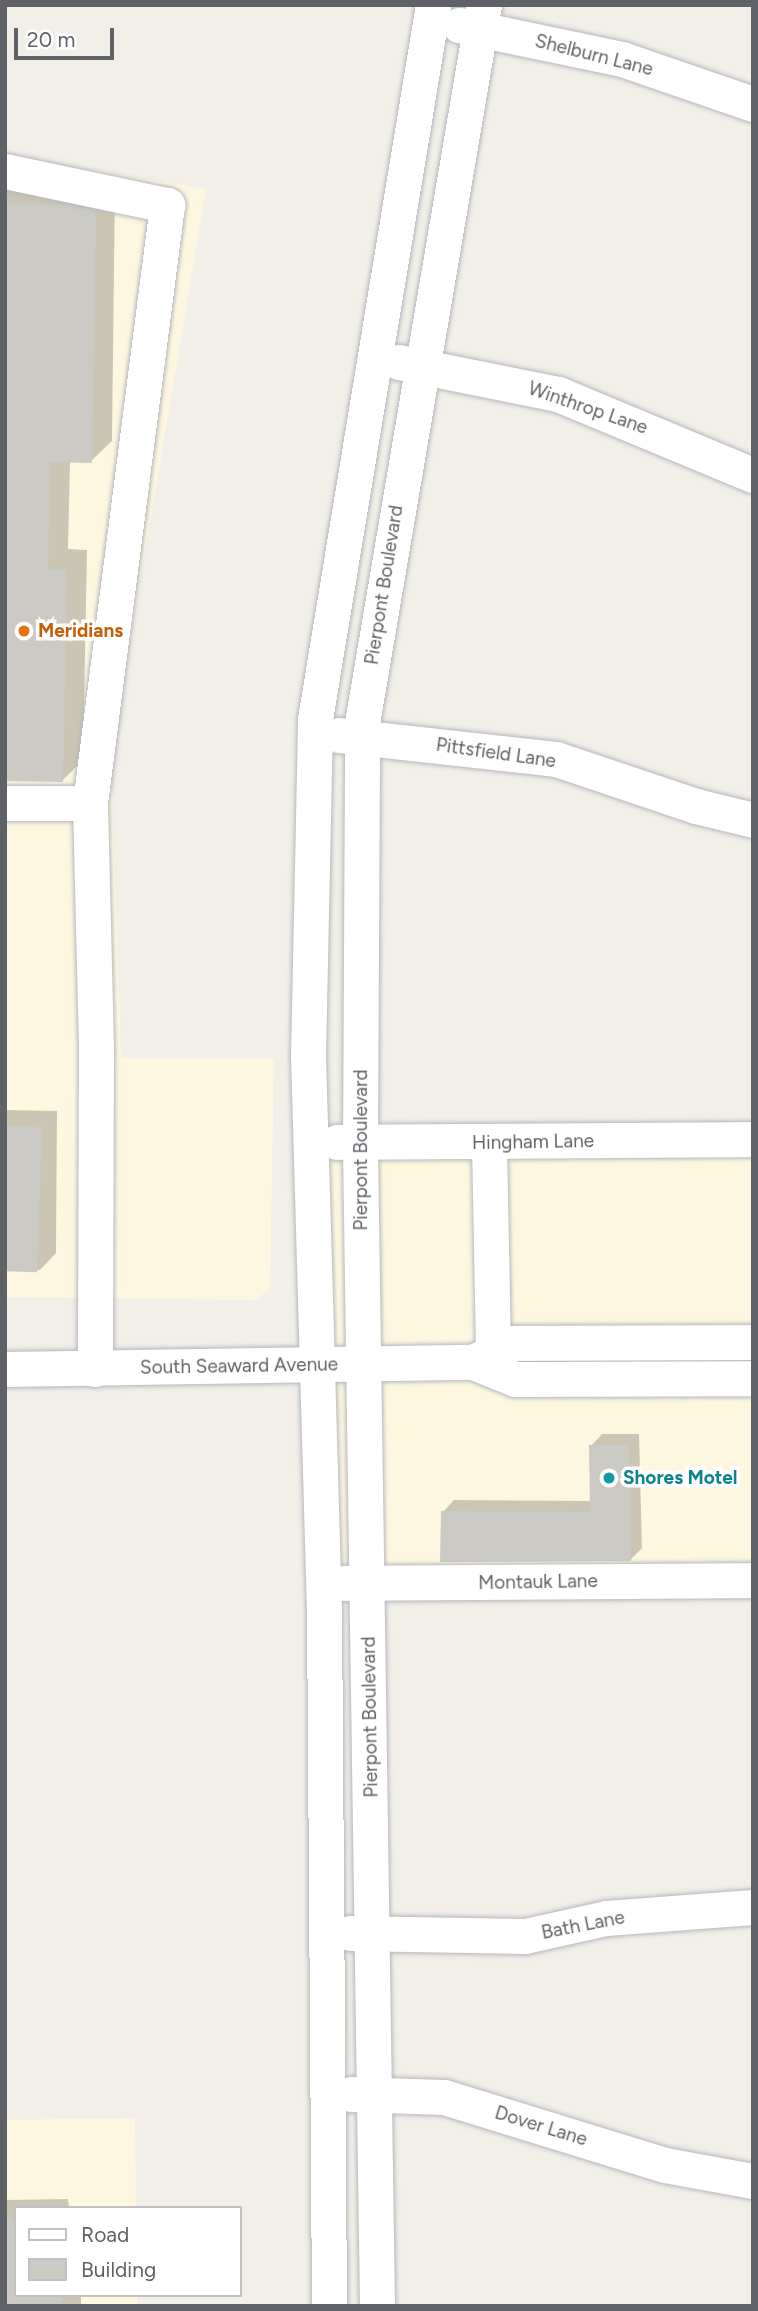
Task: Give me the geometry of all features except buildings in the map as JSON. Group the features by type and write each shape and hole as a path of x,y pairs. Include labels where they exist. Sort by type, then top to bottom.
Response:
{"street":[{"name":"Shelburn Lane","path":"432,13 482,17 622,59 753,104"},
{"path":"329,2306 329,1932 309,1057 315,733 432,13"},
{"name":"Pierpont Boulevard","path":"377,2306 360,1143 362,737 387,554 482,17"},
{"path":"5,171 167,205 90,803 96,1050 95,1368"},
{"name":"Winthrop Lane","path":"375,358 558,394 753,475"},
{"name":"Pittsfield Lane","path":"315,733 556,759 696,806 753,820"},
{"path":"5,803 90,803"},
{"name":"Hingham Lane","path":"313,1141 360,1143 753,1139"},
{"path":"483,1357 489,1142"},
{"name":"South Seaward Avenue","path":"5,1369 364,1364 483,1357 512,1343 753,1342"},
{"path":"577,1343 579,1379"},
{"name":"South Seaward Avenue","path":"483,1357 515,1379 753,1378"},
{"name":"Montauk Lane","path":"323,1583 753,1580"},
{"name":"Bath Lane","path":"329,1932 525,1936 633,1915 753,1907"},
{"name":"Dover Lane","path":"327,2094 444,2097 665,2165 753,2181"}],"shaded area":[{"path":"5,156 206,189 111,755 121,1058 274,1058 270,1288 256,1300 5,1297"},
{"path":"313,1138 753,1138 753,1578 313,1578"},
{"path":"135,2118 136,2206 14,2206 14,2297 137,2297 137,2306 5,2306 5,2120"}],"place":[{"name":"Meridians","path":"24,631"},
{"name":"Shores Motel","path":"609,1478"}]}
